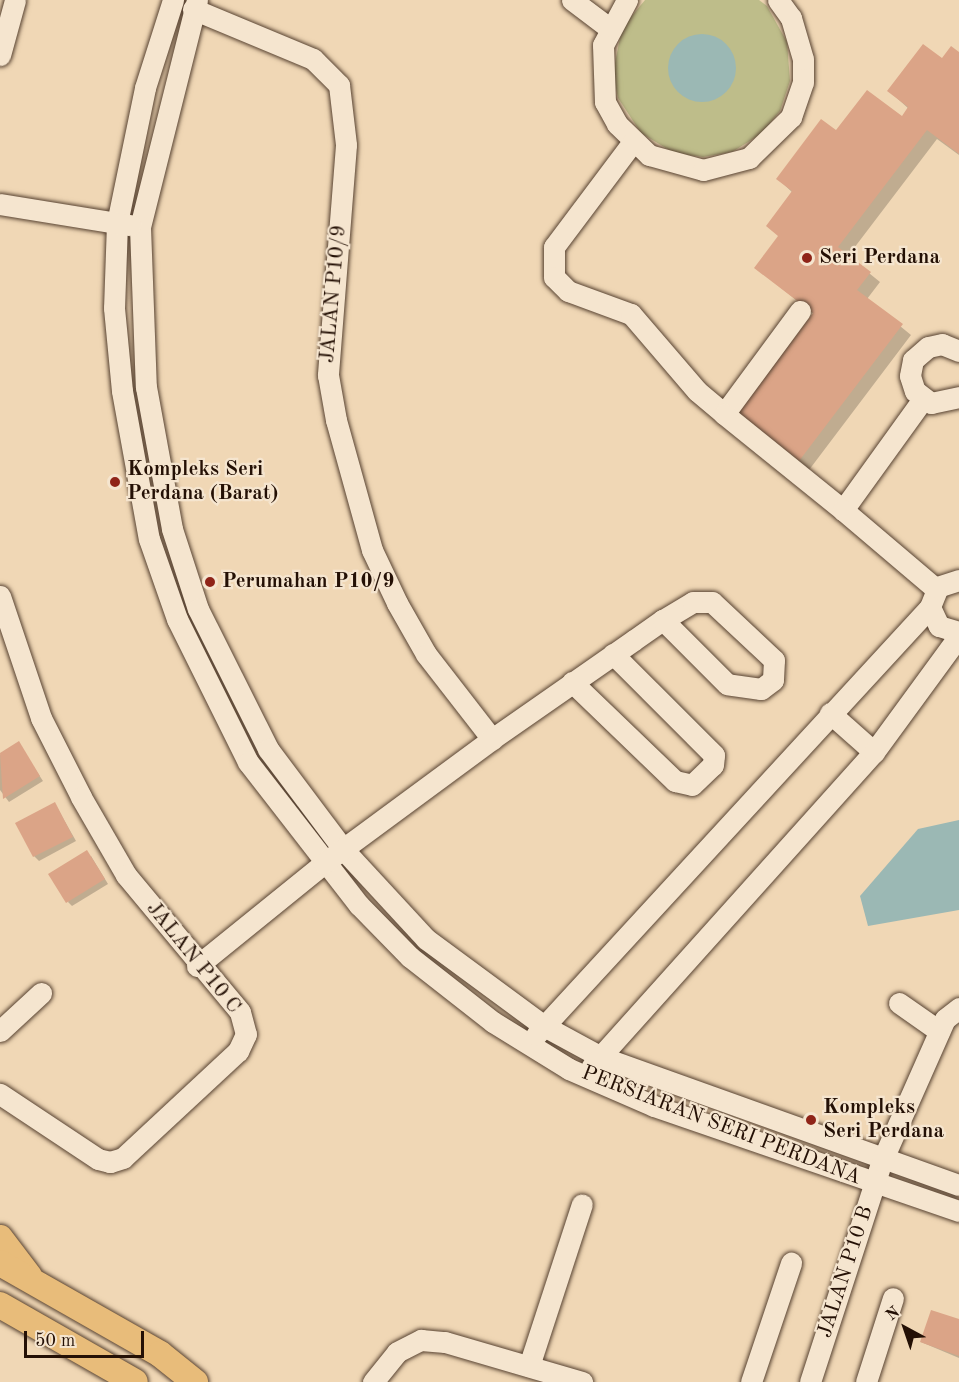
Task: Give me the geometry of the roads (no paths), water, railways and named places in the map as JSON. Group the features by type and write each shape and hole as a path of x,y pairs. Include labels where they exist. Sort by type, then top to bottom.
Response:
{"main road":[{"path":"0,1238 29,1276"},
{"path":"0,1263 29,1276 195,1382"},
{"path":"0,1305 135,1382"}],"street":[{"path":"0,55 15,0"},
{"name":"PERSIARAN SERI PERDANA","path":"173,0 145,88 117,223 114,308 122,391 149,539 177,619 248,762 324,863 410,957 528,1044 583,1075 875,1184 959,1211"},
{"path":"572,0 609,28"},
{"path":"627,0 609,28 600,73 605,102 632,143 670,165 703,170 736,163 770,144 791,117 803,82 800,38 778,0"},
{"name":"PERSIARAN SERI PERDANA","path":"195,4 140,226 146,387 172,529 198,609 232,682 268,749 343,849 426,939 544,1026 601,1057 882,1161 959,1185"},
{"name":"JALAN P10/9","path":"195,4 314,59 339,85 346,145 328,375 336,420 372,550 397,603 426,654 492,738"},
{"path":"583,1075 874,752 959,634 939,626 933,598 843,510 697,392 631,314 568,291 554,277 554,248 632,143"},
{"path":"0,204 140,226"},
{"path":"724,414 800,311"},
{"path":"959,351 937,344 917,355 910,376 923,399 940,404 959,397"},
{"path":"843,510 923,399"},
{"path":"528,1044 933,598 959,580"},
{"name":"JALAN P10 C","path":"0,596 41,718 81,797 126,875 197,966 240,1011 243,1042 123,1158 98,1159 0,1094"},
{"path":"197,966 324,863 492,738 663,620 693,602 712,602 774,660 773,680 761,689 727,684 663,620"},
{"path":"572,682 675,781 692,785 713,765 714,755 613,654"},
{"path":"830,713 874,752"},
{"path":"0,1031 41,993"},
{"path":"899,1003 939,1031"},
{"name":"JALAN P10 B","path":"810,1382 882,1161 939,1031 959,1008"},
{"path":"529,1365 582,1204"},
{"path":"751,1382 791,1263"},
{"path":"866,1382 893,1298"},
{"path":"373,1382 397,1352 421,1340 445,1341 582,1382"}],"water":[{"path":"702,34 715,37 726,44 733,55 736,68 733,81 726,92 715,99 702,102 689,99 678,92 671,81 668,68 671,55 678,44 689,37"},
{"path":"959,820 959,910 868,926 860,896 918,829"}],"place":[{"name":"Seri Perdana","path":"807,258"},
{"name":"Kompleks Seri Perdana (Barat)","path":"115,482"},
{"name":"Perumahan P10/9","path":"210,582"},
{"name":"Kompleks Seri Perdana","path":"811,1120"}]}
